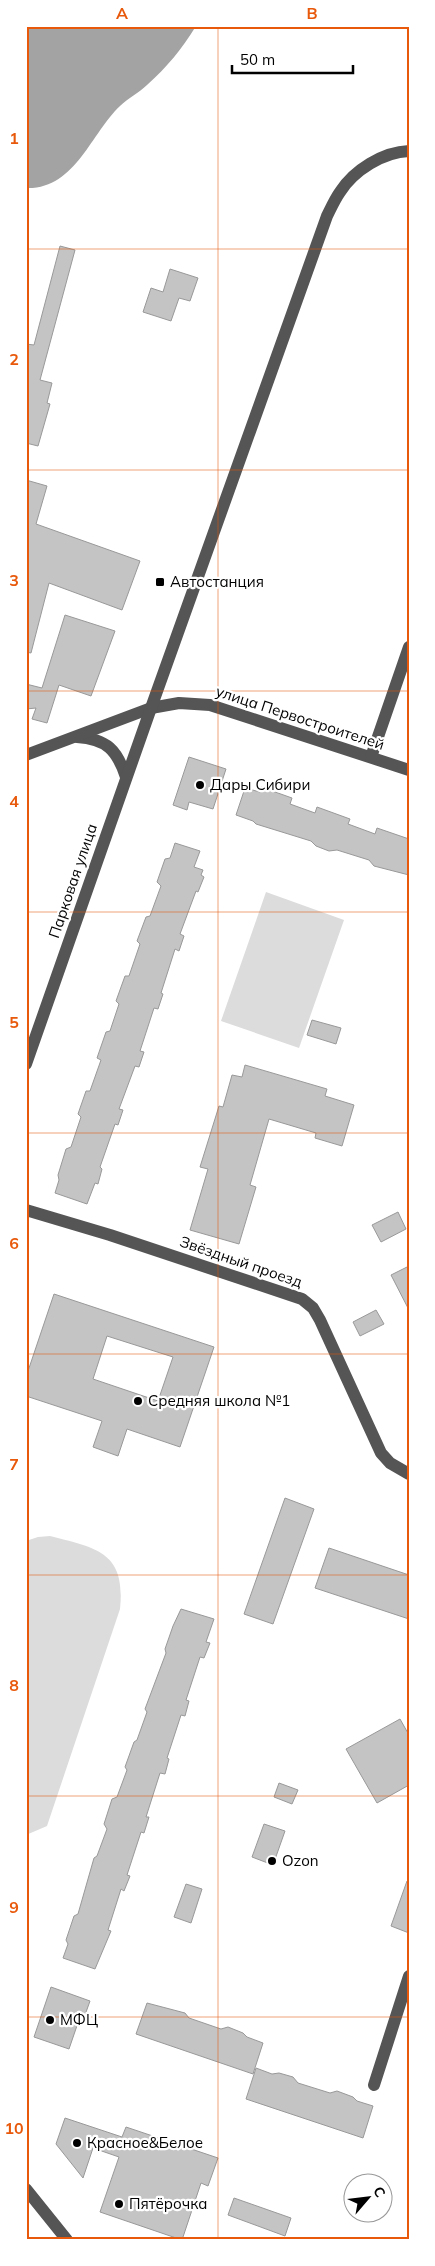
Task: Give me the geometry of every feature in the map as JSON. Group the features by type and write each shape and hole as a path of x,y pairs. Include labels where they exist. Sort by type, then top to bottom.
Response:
{"street":[{"name":"Парковая улица","path":"26,1064 126,777 327,216 339,192 354,175 376,161 409,151"},
{"path":"371,757 409,647"},
{"name":"улица Первостроителей","path":"26,755 72,736 151,708 179,703 210,705 409,770"},
{"path":"72,736 103,742 114,751 126,777"},
{"name":"Звёздный проезд","path":"26,1210 119,1238 302,1300 313,1308 320,1320 381,1453 390,1463 409,1474"},
{"path":"374,2085 409,1976"},
{"path":"26,2189 67,2240"}],"shaded area":[{"path":"26,26 196,26 161,71 144,88 123,103 110,117 70,170 57,180 43,186 26,188"},
{"path":"266,892 344,920 299,1048 221,1021"},
{"path":"50,1536 94,1549 113,1564 118,1575 121,1590 120,1609 47,1826 26,1835 26,1541"}],"building":[{"path":"60,246 75,250 40,380 52,383 47,403 50,404 38,446 26,443 26,344 34,345"},
{"path":"170,269 198,278 190,301 179,298 171,321 143,312 151,288 163,292"},
{"path":"26,480 47,486 36,524 140,561 122,610 49,583 31,653 26,652"},
{"path":"65,615 115,631 91,696 59,685 47,723 32,719 36,708 26,709 26,684 42,688"},
{"name":"Дары Сибири","path":"189,757 226,769 213,809 189,802 187,810 173,805"},
{"path":"261,787 292,798 290,804 315,813 317,807 350,819 348,824 375,834 377,828 409,839 409,875 374,866 369,860 337,850 329,851 316,846 311,841 256,824 253,821 236,815 245,788 260,792"},
{"path":"175,843 200,851 194,867 203,870 201,875 204,877 198,892 196,891 180,934 184,936 179,951 175,949 158,1009 154,1008 140,1051 144,1052 139,1067 135,1066 119,1109 123,1110 118,1125 115,1124 100,1167 102,1169 98,1184 95,1183 87,1204 55,1193 59,1180 58,1175 66,1149 71,1147 81,1117 78,1114 86,1091 90,1091 101,1060 97,1058 106,1032 110,1031 119,1004 116,1001 125,976 129,976 140,944 137,941 146,917 150,916 161,886 157,882 165,859 170,858"},
{"path":"312,1020 341,1028 336,1044 307,1035"},
{"path":"245,1065 327,1089 325,1096 354,1105 342,1146 315,1138 316,1133 269,1119 250,1185 256,1187 239,1244 190,1230 208,1169 200,1167 219,1106 223,1107 232,1075 242,1077"},
{"path":"398,1212 406,1229 381,1242 372,1225"},
{"path":"409,1266 409,1310 391,1275"},
{"path":"54,1294 214,1347 180,1447 127,1429 118,1456 93,1447 102,1421 26,1396 26,1377","holes":["107,1336 173,1357 158,1401 93,1379"]},
{"path":"376,1310 384,1324 360,1336 353,1322"},
{"path":"285,1498 314,1509 273,1624 244,1614"},
{"path":"329,1548 409,1575 409,1619 315,1588"},
{"path":"181,1609 214,1619 206,1642 210,1643 204,1658 200,1657 186,1700 189,1701 185,1716 181,1715 167,1758 169,1759 165,1774 160,1773 146,1817 149,1817 144,1833 141,1832 127,1875 130,1876 124,1891 121,1889 108,1930 111,1931 95,1969 63,1958 68,1944 66,1940 74,1916 78,1914 94,1858 97,1856 107,1829 104,1824 112,1799 117,1797 127,1770 125,1767 147,1712 145,1709 166,1653 165,1649 173,1626"},
{"path":"400,1719 409,1735 409,1785 377,1803 346,1749"},
{"path":"279,1783 298,1790 292,1804 274,1797"},
{"path":"264,1824 285,1831 273,1865 252,1857"},
{"path":"407,1881 409,1881 409,1933 391,1926"},
{"path":"186,1884 202,1889 191,1923 174,1917"},
{"path":"51,1987 90,2001 85,2015 81,2014 69,2049 34,2037"},
{"path":"147,2003 185,2013 189,2018 221,2029 228,2027 263,2043 253,2074 136,2034"},
{"path":"256,2068 272,2074 279,2073 293,2077 298,2083 330,2093 337,2091 353,2097 357,2101 373,2106 363,2138 246,2099"},
{"path":"65,2118 122,2137 126,2127 218,2158 208,2186 201,2183 182,2240 100,2212 119,2157 93,2148 83,2178 56,2144"},
{"path":"234,2198 291,2218 285,2236 228,2215"}],"place":[{"name":"Автостанция","path":"160,582"},
{"name":"Дары Сибири","path":"200,785"},
{"name":"Средняя школа №1","path":"138,1401"},
{"name":"Ozon","path":"272,1861"},
{"name":"МФЦ","path":"50,2020"},
{"name":"Красное&Белое","path":"77,2143"},
{"name":"Пятёрочка","path":"119,2204"}]}
